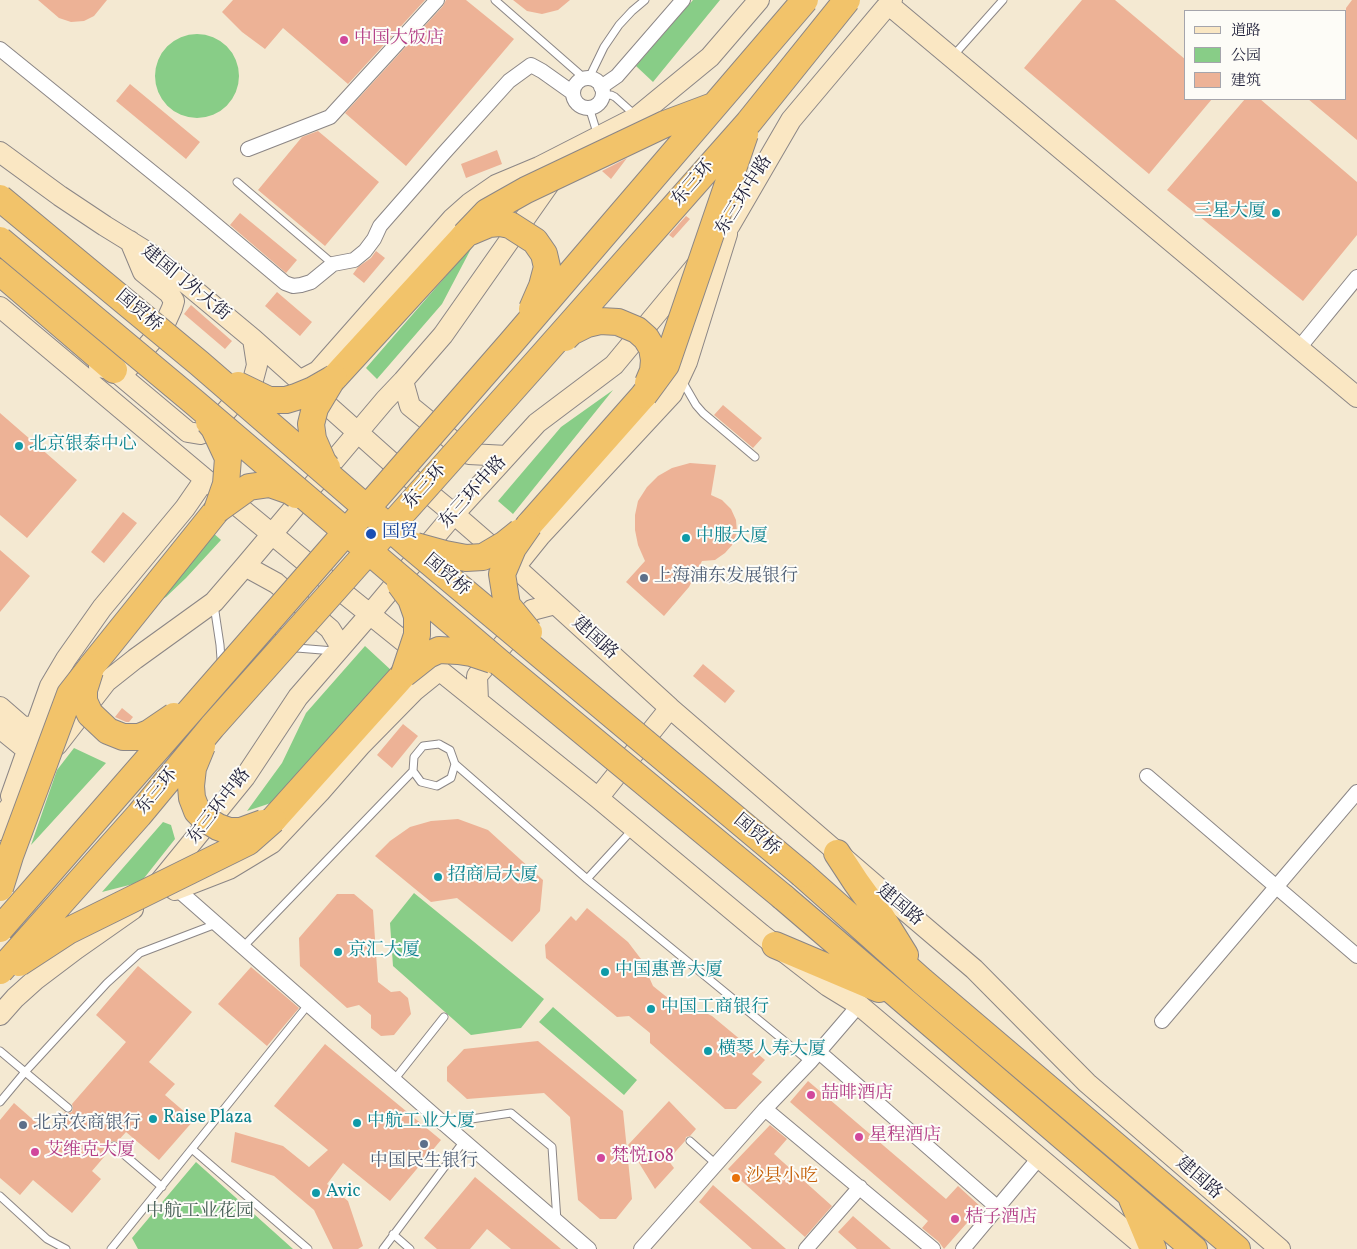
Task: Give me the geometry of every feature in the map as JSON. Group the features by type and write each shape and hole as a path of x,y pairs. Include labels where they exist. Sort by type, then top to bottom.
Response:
{"highway":[{"name":"东三环","path":"0,929 213,677 512,343 805,0"},
{"name":"东三环","path":"0,971 139,815 207,728 536,363 749,122 847,0"},
{"path":"341,486 323,462 313,439 311,424 315,408 334,378 487,212 526,190 664,124 716,105"},
{"path":"558,669 508,605 502,574 513,548 529,525 644,395 666,364 749,122"},
{"name":"国贸桥","path":"0,198 200,363 408,544 802,874"},
{"path":"465,235 489,224 500,223 510,225 535,241 544,254 547,267 542,286 535,304 512,343"},
{"name":"国贸桥","path":"0,240 194,402 500,663 783,897 902,1000"},
{"path":"0,272 114,370"},
{"path":"536,363 572,332 586,324 600,321 618,322 637,330 646,338 652,348 653,371 644,395"},
{"path":"200,363 247,390 269,400 286,400 296,397 334,378"},
{"path":"194,402 214,428 228,458 226,484 217,510"},
{"path":"2,883 10,856 70,694 217,510 249,488 270,484 290,491 317,507"},
{"path":"408,544 466,558 483,557 505,544 529,525"},
{"path":"388,568 411,599 417,616 417,635 404,674"},
{"path":"0,976 68,931 248,842 273,820 404,674 428,655 439,650 458,651 471,653 500,663"},
{"path":"91,667 84,690 84,701 90,714 108,731 123,737 139,737 149,733 213,677"},
{"path":"207,728 193,768 192,798 197,811 205,819 229,831 241,831 273,820"},
{"path":"837,853 922,980"},
{"name":"建国路","path":"802,874 922,980 1237,1249"},
{"path":"888,896 910,931 951,1005"},
{"path":"775,945 902,1000 1194,1249"},
{"path":"1129,1193 1153,1249"}],"street":[{"path":"248,149 330,117 437,0"},
{"path":"299,381 318,371 452,218 470,203 496,185 539,167 637,117 710,57 759,0"},
{"path":"890,2 952,57 1357,397"},
{"name":"东三环中路","path":"0,1015 34,980 143,903 245,777 298,696 454,514 537,423 614,365 730,225 791,120 890,2"},
{"path":"602,91 594,80 587,78 576,84 573,93 574,98 580,105 589,108 597,104 602,91 677,3"},
{"path":"0,49 184,198 285,283 293,286 311,282 333,264 354,260 365,250 374,239 380,226 444,153 509,81 531,65 573,93"},
{"path":"2,822 106,682 135,658 214,602 385,400 443,335 573,150"},
{"name":"建国门外大街","path":"2,154 90,216 152,255 253,339 391,462 454,514"},
{"path":"515,567 540,536 672,394 687,362 730,225"},
{"path":"61,357 114,370 128,368 163,328 174,301 169,293 144,272 130,241"},
{"path":"1299,348 1357,277"},
{"path":"0,307 204,479 598,798 775,945 828,986 859,1005 1147,1249"},
{"path":"114,370 188,432 200,434 209,431 253,380 257,365 253,339"},
{"path":"403,381 410,406 469,454 507,456"},
{"path":"2,822 50,686 66,659 102,608 186,508 204,479"},
{"name":"建国路","path":"454,514 670,708 974,969 1088,1083 1280,1249"},
{"path":"245,566 276,583 330,629 340,649"},
{"path":"478,701 477,676 532,610 555,604"},
{"path":"143,903 229,869 272,842 320,792 361,745 414,691 440,670"},
{"path":"0,708 23,727 36,726"},
{"path":"598,798 670,708"},
{"path":"0,728 27,750"},
{"path":"1147,776 1357,956"},
{"path":"1162,1020 1357,792"},
{"path":"177,889 464,1142 589,1249"},
{"path":"641,1249 859,1005"},
{"path":"815,1056 998,1208"},
{"path":"765,1108 933,1249"},
{"path":"963,1249 1039,1158"},
{"path":"806,1249 860,1187"}],"lane":[{"path":"494,0 587,78 619,25 645,0"},
{"path":"952,57 1003,0"},
{"path":"602,91 615,97 637,117"},
{"path":"589,108 598,137"},
{"path":"237,182 333,264"},
{"path":"678,382 685,386 696,405 703,412 755,457"},
{"path":"214,602 221,659"},
{"path":"265,619 297,648 340,649"},
{"path":"291,655 297,648"},
{"path":"213,677 227,651"},
{"path":"182,706 207,728"},
{"path":"456,764 451,778 437,786 421,782 414,771 414,757 424,746 439,744 450,750 456,764 588,879 815,1056"},
{"path":"243,947 414,771"},
{"path":"588,879 634,828"},
{"path":"0,1102 25,1072 108,983 140,953 216,924"},
{"path":"111,1249 308,1005"},
{"path":"394,1080 444,1017"},
{"path":"0,1051 68,1108"},
{"path":"443,1123 511,1113 552,1147 557,1221"},
{"path":"690,1141 716,1164"},
{"path":"382,1249 464,1142"},
{"path":"114,1146 162,1187"},
{"path":"192,1149 308,1249"},
{"path":"0,1196 47,1239 66,1249"},
{"path":"393,1234 410,1249"}],"green space":[{"path":"693,0 720,0 653,82 636,66"},
{"path":"197,34 213,37 227,46 236,60 239,76 236,92 227,106 213,115 197,118 181,115 167,106 158,92 155,76 158,60 167,46 181,37"},
{"path":"473,245 442,304 377,379 366,368"},
{"path":"613,390 513,514 498,501 561,427"},
{"path":"212,532 221,540 166,597 146,608"},
{"path":"365,646 392,671 277,801 247,811 282,763 306,713"},
{"path":"74,748 106,763 31,845 57,770"},
{"path":"163,822 171,825 175,839 141,882 102,892"},
{"path":"414,893 544,999 521,1028 471,1035 393,966 390,923"},
{"path":"553,1007 637,1080 624,1095 539,1022"},
{"name":"中航工业花园","path":"196,1162 293,1249 138,1249 132,1238"}],"building":[{"path":"38,0 107,0 94,16 84,21 71,22 59,18"},
{"name":"中国大饭店","path":"233,0 425,0 348,84 283,28 265,49 242,32 222,12"},
{"path":"446,0 466,0 514,39 406,166 345,113 443,6"},
{"path":"513,0 570,0 558,10 542,14 527,11"},
{"path":"1082,0 1115,0 1184,58 1184,100 1211,100 1149,174 1024,68"},
{"path":"1352,0 1357,0 1357,140 1309,100 1347,100 1346,8"},
{"path":"130,84 200,142 186,159 116,101"},
{"name":"三星大厦","path":"1244,100 1261,100 1357,182 1357,235 1303,301 1167,190"},
{"path":"318,131 379,182 325,246 258,190 302,137"},
{"path":"497,150 502,164 466,178 461,164"},
{"path":"627,158 611,179 602,171"},
{"path":"240,213 297,260 286,273 230,225"},
{"path":"686,216 690,219 673,238 669,235"},
{"path":"376,251 385,258 364,283 353,274"},
{"path":"277,292 312,322 300,336 265,306"},
{"path":"191,305 232,341 225,349 184,314"},
{"path":"723,405 762,438 753,448 714,415"},
{"name":"北京银泰中心","path":"0,413 77,480 27,538 0,515"},
{"name":"中服大厦","path":"690,463 716,465 711,495 722,500 731,509 736,520 737,532 733,544 725,553 715,560 702,561 689,587 664,616 626,582 645,561 638,545 635,515 638,501 647,487 658,476 672,468"},
{"path":"123,512 137,523 104,563 91,552"},
{"path":"0,550 30,576 0,612"},
{"path":"703,664 735,691 725,703 693,676"},
{"path":"122,708 133,717 129,722 115,717"},
{"path":"403,724 418,736 392,768 377,755"},
{"path":"458,819 488,830 543,880 540,911 512,942 457,898 431,902 375,856 390,841 410,827 431,821"},
{"name":"京汇大厦","path":"337,894 354,894 373,910 378,982 391,992 400,991 408,998 411,1014 394,1035 381,1036 371,1028 371,1015 359,1005 347,1008 300,966 299,938"},
{"path":"587,908 628,942 641,959 653,986 679,1007 684,1002 712,1016 765,1060 752,1074 762,1082 736,1109 725,1109 650,1043 650,1033 629,1016 617,1017 546,958 545,945 571,916 576,921"},
{"path":"138,966 192,1012 149,1062 175,1084 165,1095 194,1120 159,1160 126,1132 117,1142 110,1142 110,1150 92,1171 101,1179 72,1213 33,1180 20,1195 0,1178 0,1120 14,1103 47,1132 65,1112 72,1112 72,1104 126,1042 96,1015"},
{"path":"251,967 299,1008 267,1046 218,1004"},
{"name":"梵悦108","path":"538,1041 623,1111 632,1199 616,1219 600,1219 578,1200 570,1117 544,1093 467,1099 447,1081 447,1067 464,1049"},
{"name":"中航工业大厦","path":"325,1044 441,1140 390,1201 343,1163 327,1184 348,1201 363,1246 358,1249 333,1249 314,1210 274,1176 231,1162 235,1132 283,1146 309,1167 328,1150 274,1106"},
{"path":"808,1081 946,1199 958,1186 981,1207 944,1249 939,1242 922,1228 928,1221 790,1102"},
{"path":"669,1101 696,1129 690,1136 686,1137 685,1141 668,1160 674,1168 655,1189 628,1145"},
{"path":"770,1125 787,1139 774,1154 832,1206 805,1237 728,1169"},
{"path":"475,1177 561,1249 511,1249 487,1229 470,1249 437,1249 424,1238"},
{"path":"713,1185 786,1249 752,1249 699,1202"},
{"path":"853,1216 891,1249 857,1249 838,1232"}],"place":[{"name":"中国大饭店","path":"344,40"},
{"name":"三星大厦","path":"1276,213"},
{"name":"北京银泰中心","path":"19,446"},
{"name":"国贸","path":"371,534"},
{"name":"中服大厦","path":"686,538"},
{"name":"上海浦东发展银行","path":"644,578"},
{"name":"招商局大厦","path":"438,877"},
{"name":"京汇大厦","path":"338,952"},
{"name":"中国惠普大厦","path":"605,972"},
{"name":"中国工商银行","path":"651,1009"},
{"name":"横琴人寿大厦","path":"708,1051"},
{"name":"喆啡酒店","path":"811,1095"},
{"name":"Raise Plaza","path":"153,1119"},
{"name":"中航工业大厦","path":"357,1123"},
{"name":"北京农商银行","path":"23,1125"},
{"name":"星程酒店","path":"859,1137"},
{"name":"中国民生银行","path":"424,1144"},
{"name":"艾维克大厦","path":"35,1152"},
{"name":"梵悦108","path":"601,1158"},
{"name":"沙县小吃","path":"736,1178"},
{"name":"Avic","path":"316,1193"},
{"name":"桔子酒店","path":"955,1219"}]}
